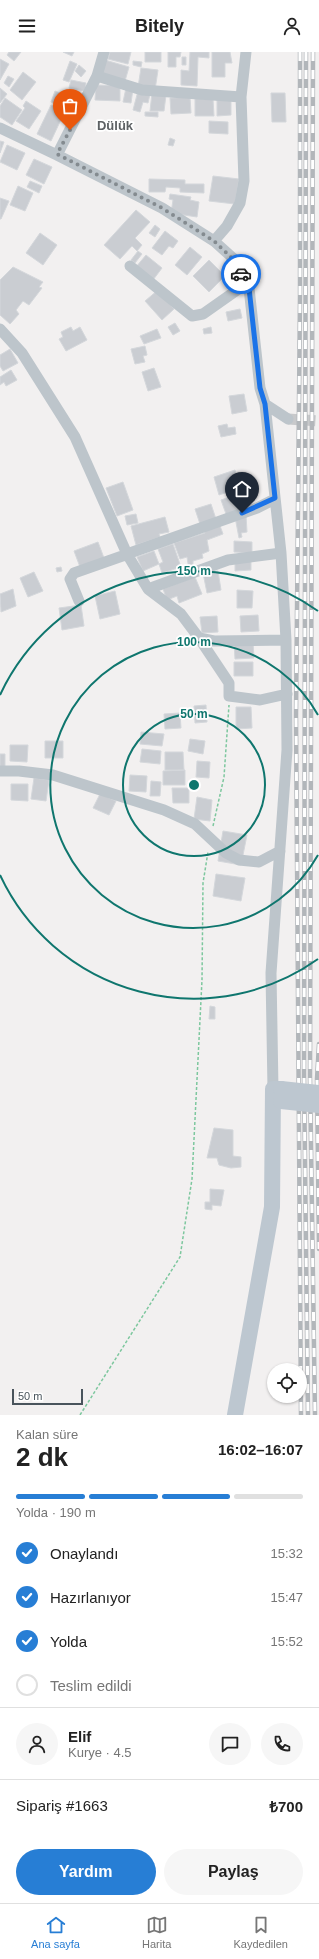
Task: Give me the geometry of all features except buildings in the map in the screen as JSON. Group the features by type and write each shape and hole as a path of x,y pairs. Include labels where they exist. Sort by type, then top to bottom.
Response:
{"street":[{"path":"57,154 97,76 104,52"},
{"path":"214,241 227,226 240,203 244,181 241,97 246,52"},
{"path":"97,76 142,90 241,97"},
{"path":"0,128 57,154 162,208 214,241 234,260 249,288 260,388 265,404 281,553 286,640 287,750 271,973 277,1095 272,1207 235,1415"},
{"path":"130,266 192,316 203,314 247,283"},
{"path":"0,329 22,354 75,436 128,554 148,589 181,614 229,683 229,696 260,700 286,694"},
{"path":"265,404 288,419"},
{"path":"79,601 70,579 74,572 257,508 275,498"},
{"path":"148,589 228,560 281,553"},
{"path":"199,638 214,640 286,640"},
{"path":"0,771 19,771 53,775 99,788 159,808 195,824 226,853 239,860 259,862 280,851"},
{"path":"277,1095 319,1093"},
{"path":"277,1095 319,1105"}],"path":[{"path":"80,1415 180,1257 192,1179 202,980 203,883 224,777 229,696"}],"tunnel":[{"path":"288,419 319,421"}],"railway":[{"path":"300,52 300,296 296,716 301,1415"},
{"path":"306,52 304,1077 308,1415"},
{"path":"313,52 310,1078 315,1415"},
{"path":"319,1044 317,1079 319,1249"}],"way so far":[{"path":"70,130 57,154 162,208 214,241 234,260 241,274"}],"district":[{"name":"Dülük","path":"115,125"}],"route":[{"path":"241,274 249,288 260,388 265,404 275,498 257,508 242,513"}]}
